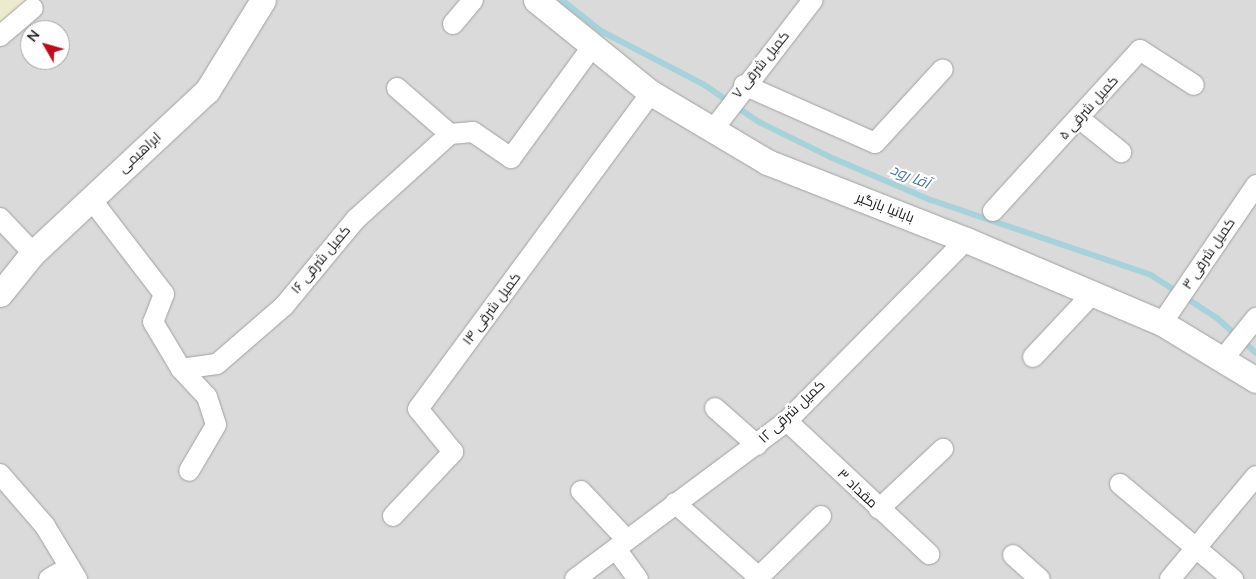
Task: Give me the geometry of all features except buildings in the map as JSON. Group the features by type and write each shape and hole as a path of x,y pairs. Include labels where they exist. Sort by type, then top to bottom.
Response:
{"street":[{"name":"ابراهیمی","path":"0,294 33,254 206,92 263,0"},
{"path":"453,24 473,0"},
{"name":"بابانیا بازگیر","path":"536,0 592,47 652,93 729,107 767,162 966,240 1162,323 1256,380"},
{"name":"کمیل شرقی ۷","path":"729,107 813,0"},
{"path":"0,36 33,8"},
{"path":"397,88 450,134 473,132 511,158 592,47"},
{"name":"کمیل شرقی ۵","path":"992,211 1080,119 1140,50 1194,84"},
{"path":"729,107 875,143 943,69"},
{"name":"کمیل شرقی ۱۴","path":"393,516 453,452 418,408 652,93"},
{"path":"1080,119 1121,152"},
{"name":"کمیل شرقی ۱۶","path":"181,369 217,364 284,306 356,218 450,134"},
{"name":"کمیل شرقی ۳","path":"1162,323 1256,185"},
{"path":"90,199 164,294 153,322 181,369 207,398 216,425 189,471"},
{"path":"0,218 33,254"},
{"name":"کمیل شرقی ۱۲","path":"575,579 675,503 757,445 786,421 966,240"},
{"path":"1033,357 1093,293"},
{"path":"1223,359 1256,318"},
{"path":"715,408 757,445"},
{"name":"مقداد ۳","path":"786,421 929,554"},
{"path":"879,509 943,449"},
{"path":"0,474 45,526 74,573 49,579"},
{"path":"1170,579 1256,476"},
{"path":"1120,484 1233,579"},
{"path":"581,491 621,544 638,579"},
{"path":"675,503 760,578 821,516"},
{"path":"1013,555 1040,579"}],"shaded area":[{"path":"0,0 1256,0 1256,579 0,579"}],"green space":[{"path":"0,0 31,0 0,28"}],"waterway":[{"name":"آقا رود","path":"562,0 601,31 703,84 759,122 830,157 931,200 1151,275 1217,318 1256,353"}]}
